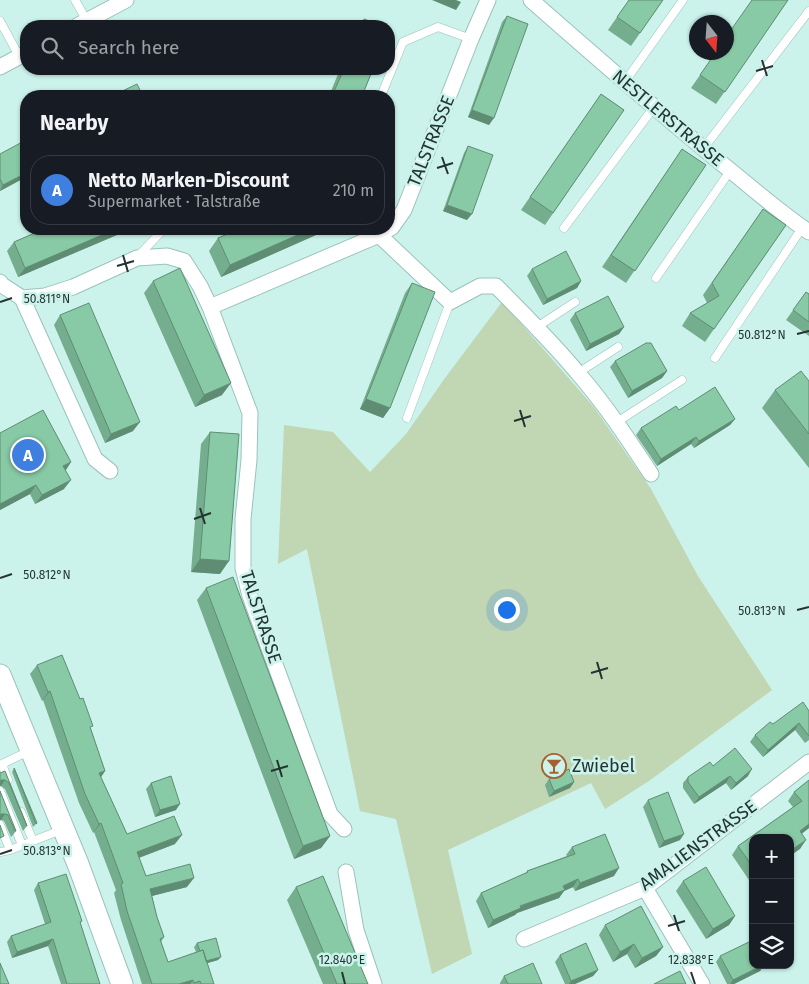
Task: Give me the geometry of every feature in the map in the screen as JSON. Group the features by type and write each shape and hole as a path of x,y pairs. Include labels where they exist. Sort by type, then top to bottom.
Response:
{"main road":[{"path":"0,675 78,864 122,984"}],"street":[{"path":"89,20 126,0"},
{"name":"TALSTRASSE","path":"395,223 404,210 488,0"},
{"name":"NESTLERSTRASSE","path":"531,0 703,149 806,230"},
{"path":"0,67 20,57"},
{"path":"379,235 450,302 480,286 496,286 537,327 578,373 617,422 651,474"},
{"name":"TALSTRASSE","path":"210,307 379,235"},
{"name":"TALSTRASSE","path":"22,298 45,296 137,258 167,256 184,261 200,286 210,307 250,413 249,460 243,519 243,558 250,596 330,814 344,829"},
{"path":"0,282 22,298 95,459 110,471"},
{"name":"AMALIENSTRASSE","path":"524,939 645,888 809,762"},
{"path":"346,872 356,930 374,984"},
{"path":"645,888 702,984"}],"lane":[{"path":"75,0 81,20"},
{"path":"624,82 683,0"},
{"path":"703,149 809,11"},
{"path":"0,21 20,51"},
{"path":"395,59 402,42 438,27 471,39"},
{"path":"382,90 389,75"},
{"path":"564,228 654,107"},
{"path":"656,278 730,170"},
{"path":"714,358 806,230"},
{"name":"TALSTRASSE","path":"137,258 158,235"},
{"path":"407,418 450,302"},
{"path":"537,327 575,302"},
{"path":"578,373 618,347"},
{"path":"617,422 682,380"},
{"path":"12,789 1,764 31,750"},
{"path":"0,791 22,845"},
{"path":"19,806 33,840"},
{"path":"0,825 10,850"},
{"path":"0,852 64,829"}],"green space":[{"path":"502,302 593,406 651,489 698,576 772,690 649,781 605,809 591,783 448,850 472,954 432,974 396,819 360,811 307,549 278,564 284,425 333,432 370,472 406,434"}],"building":[{"path":"629,0 663,0 640,33 617,17"},
{"path":"752,0 788,0 725,92 700,75 710,60 734,60 734,26"},
{"path":"507,16 528,24 494,118 472,110"},
{"path":"341,75 371,75 364,90 335,90"},
{"path":"137,84 140,90 124,90"},
{"path":"601,94 624,110 553,213 530,197"},
{"path":"20,143 20,176 3,185 0,179 0,154"},
{"path":"468,146 493,155 472,214 447,205"},
{"path":"682,149 706,165 635,271 611,255"},
{"path":"763,209 786,225 714,329 690,313 719,296 712,283"},
{"path":"30,235 102,235 25,268 14,242"},
{"path":"225,235 298,235 230,265 218,238"},
{"path":"566,251 581,281 547,299 532,269"},
{"path":"180,268 231,383 204,395 153,281"},
{"path":"412,283 435,292 390,408 366,399"},
{"path":"806,292 809,294 809,322 793,310"},
{"path":"608,296 624,327 590,344 575,313"},
{"path":"89,303 140,422 111,434 60,315"},
{"path":"646,343 651,343 667,371 632,391 615,361"},
{"path":"801,371 809,381 809,434 775,390"},
{"path":"715,387 735,419 699,441 696,437 661,459 641,428 676,406 679,410"},
{"path":"43,410 71,462 63,466 71,480 42,495 36,485 0,504 0,433"},
{"path":"210,432 239,434 229,561 200,559"},
{"path":"233,577 330,836 303,846 206,588"},
{"path":"62,655 80,699 83,698 93,726 90,727 105,771 99,773 127,834 174,816 182,835 137,852 146,876 190,864 194,878 150,889 164,937 160,939 168,962 203,950 214,984 201,984 200,981 194,983 193,980 179,984 152,984 127,911 121,884 123,883 101,823 99,824 85,794 50,691 48,692 37,665"},
{"path":"803,702 809,711 809,736 799,723 768,750 755,735 770,722 773,724"},
{"path":"735,748 752,769 736,783 730,776 699,797 688,782 688,777 710,762 713,766"},
{"path":"14,768 37,823 36,824"},
{"path":"569,769 574,782 554,791 549,779"},
{"path":"5,771 27,826 9,783 5,780 0,782 0,773"},
{"path":"171,776 180,804 160,810 151,783"},
{"path":"809,780 809,824 800,831 806,840 794,848 794,834 755,834 802,801 794,792"},
{"path":"0,791 16,831 8,815 1,814 0,816"},
{"path":"668,792 684,834 664,841 648,800"},
{"path":"0,825 4,836 0,838"},
{"path":"605,834 619,868 580,883 578,879 563,886 565,890 520,906 521,908 493,920 481,893 527,871 575,854 572,847"},
{"path":"749,838 749,861 738,846"},
{"path":"706,867 735,916 713,929 683,881"},
{"path":"66,874 100,984 67,984 53,939 17,952 11,936 51,922 38,883"},
{"path":"323,876 368,984 337,984 296,887"},
{"path":"641,906 663,947 642,958 634,944 620,952 605,925"},
{"path":"216,938 221,957 206,961 203,950 200,951 197,943"},
{"path":"749,942 749,969 755,969 733,980 720,956"},
{"path":"586,943 598,970 571,981 560,955"},
{"path":"0,963 9,984 0,984"},
{"path":"533,963 542,984 508,984 504,976"},
{"path":"680,971 686,984 654,984"}],"place":[{"name":"Netto Marken-Discount","path":"28,455"},
{"name":"Zwiebel","path":"554,766"}]}
